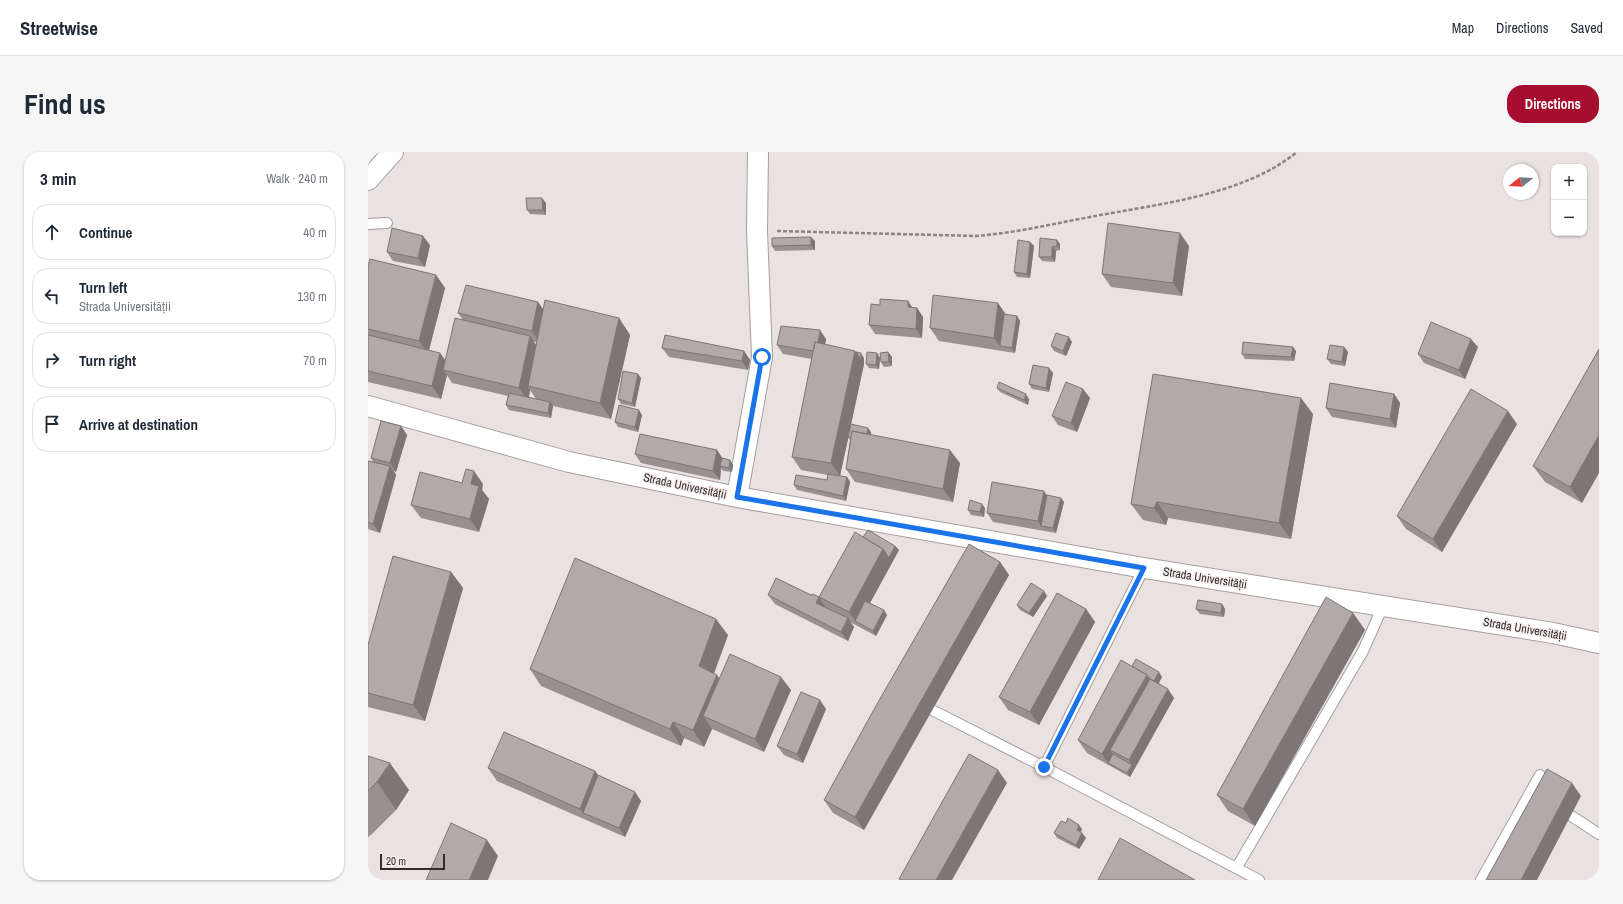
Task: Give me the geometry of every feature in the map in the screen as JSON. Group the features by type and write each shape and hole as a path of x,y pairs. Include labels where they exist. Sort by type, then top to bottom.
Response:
{"street":[{"path":"368,180 393,152"},
{"path":"737,497 762,357 757,230 758,152"},
{"name":"Strada Universității","path":"368,406 569,462 737,497 1144,568 1553,633 1599,643"}],"lane":[{"path":"368,224 387,223"},
{"path":"1044,767 1144,568"},
{"path":"1237,867 1363,651 1383,606"},
{"path":"934,711 1237,867 1259,880"},
{"path":"1481,880 1540,775"},
{"path":"1572,817 1599,834"}],"path":[{"path":"757,230 976,236 1008,233 1178,200 1235,186 1272,170 1297,152"}],"building":[{"path":"526,198 542,198 543,210 527,210"},
{"path":"1108,223 1180,233 1173,283 1102,274"},
{"path":"392,228 423,236 418,258 387,252"},
{"path":"811,237 811,245 772,246 772,238"},
{"path":"1040,238 1057,240 1057,246 1052,247 1052,257 1039,257"},
{"path":"1018,240 1030,242 1027,274 1014,272"},
{"path":"370,259 436,275 419,341 368,329 368,266"},
{"path":"466,285 538,302 532,331 458,313"},
{"path":"933,295 998,303 994,338 930,328"},
{"path":"880,299 908,301 908,307 917,308 916,329 869,325 871,304 880,305"},
{"path":"545,300 619,318 600,403 528,386"},
{"path":"1004,314 1017,316 1012,348 1000,346"},
{"path":"455,318 530,336 519,388 443,370"},
{"path":"1431,322 1471,339 1459,370 1418,354"},
{"path":"781,326 820,330 818,343 815,342 813,351 777,345"},
{"path":"1056,333 1069,337 1063,351 1051,346"},
{"path":"368,335 440,353 432,386 368,371"},
{"path":"665,335 744,351 742,361 662,348"},
{"path":"815,342 855,351 831,463 792,457"},
{"path":"1243,342 1293,347 1291,357 1242,354"},
{"path":"1330,345 1344,347 1342,362 1327,359"},
{"path":"1599,349 1599,435 1570,487 1533,466"},
{"path":"856,352 861,353 861,359"},
{"path":"867,352 877,353 876,365 866,364"},
{"path":"888,352 889,362 881,362 880,353"},
{"path":"1033,365 1049,368 1046,388 1029,384"},
{"path":"623,371 638,374 632,403 618,399"},
{"path":"1153,374 1301,398 1279,523 1157,502 1154,508 1131,504"},
{"path":"999,382 1026,394 1024,400 997,388"},
{"path":"1066,382 1083,389 1071,423 1052,416"},
{"path":"1330,383 1394,394 1390,419 1326,408"},
{"path":"1471,389 1508,411 1433,539 1397,516"},
{"path":"509,393 550,402 548,413 506,405"},
{"path":"619,405 639,410 635,427 615,422"},
{"path":"381,421 401,426 390,463 371,458"},
{"path":"851,424 868,428 867,434 852,431 851,437 848,437"},
{"path":"852,431 950,450 943,489 846,469"},
{"path":"640,434 717,450 713,471 635,454"},
{"path":"722,458 730,460 729,468 720,466"},
{"path":"368,461 390,466 373,524 368,522"},
{"path":"466,469 474,471 471,484 479,486 470,519 411,505 420,472 462,483"},
{"path":"828,474 847,477 843,496 794,485 796,475 827,480"},
{"path":"992,482 1044,491 1038,521 987,513"},
{"path":"1047,495 1061,498 1053,528 1041,526"},
{"path":"970,500 982,504 980,512 968,510"},
{"path":"868,530 895,546 889,558 883,549 863,537"},
{"path":"855,532 883,549 849,612 819,597"},
{"path":"969,544 1000,562 855,817 824,800"},
{"path":"393,556 451,572 413,705 368,693 368,645"},
{"path":"575,558 716,619 699,666 717,675 693,730 673,722 670,729 530,669"},
{"path":"776,578 811,595 813,594 819,597 816,603 848,618 841,632 768,595"},
{"path":"1031,583 1044,591 1029,613 1017,605"},
{"path":"1057,593 1086,609 1030,712 999,697"},
{"path":"1326,597 1353,613 1243,809 1217,795"},
{"path":"1198,600 1222,604 1221,613 1196,609"},
{"path":"865,601 884,610 873,631 855,621"},
{"path":"730,654 781,677 755,739 703,716"},
{"path":"1136,659 1159,672 1154,681 1132,666"},
{"path":"1121,660 1147,675 1102,754 1078,740"},
{"path":"1150,679 1168,689 1129,760 1110,750"},
{"path":"801,692 820,700 797,754 777,746"},
{"path":"504,732 595,771 580,809 488,768"},
{"path":"969,754 998,770 936,880 899,879"},
{"path":"1113,754 1132,765 1127,773 1108,763"},
{"path":"368,756 390,763 377,782 368,791"},
{"path":"1547,769 1572,783 1521,880 1486,880"},
{"path":"598,775 635,792 619,828 583,813"},
{"path":"1068,818 1079,825 1077,830 1082,833 1076,845 1054,833 1061,821 1066,823"},
{"path":"451,823 487,840 469,880 426,880"},
{"path":"1120,838 1195,880 1098,880"}],"route":[{"path":"762,357 737,497 1144,568 1044,767"}]}
